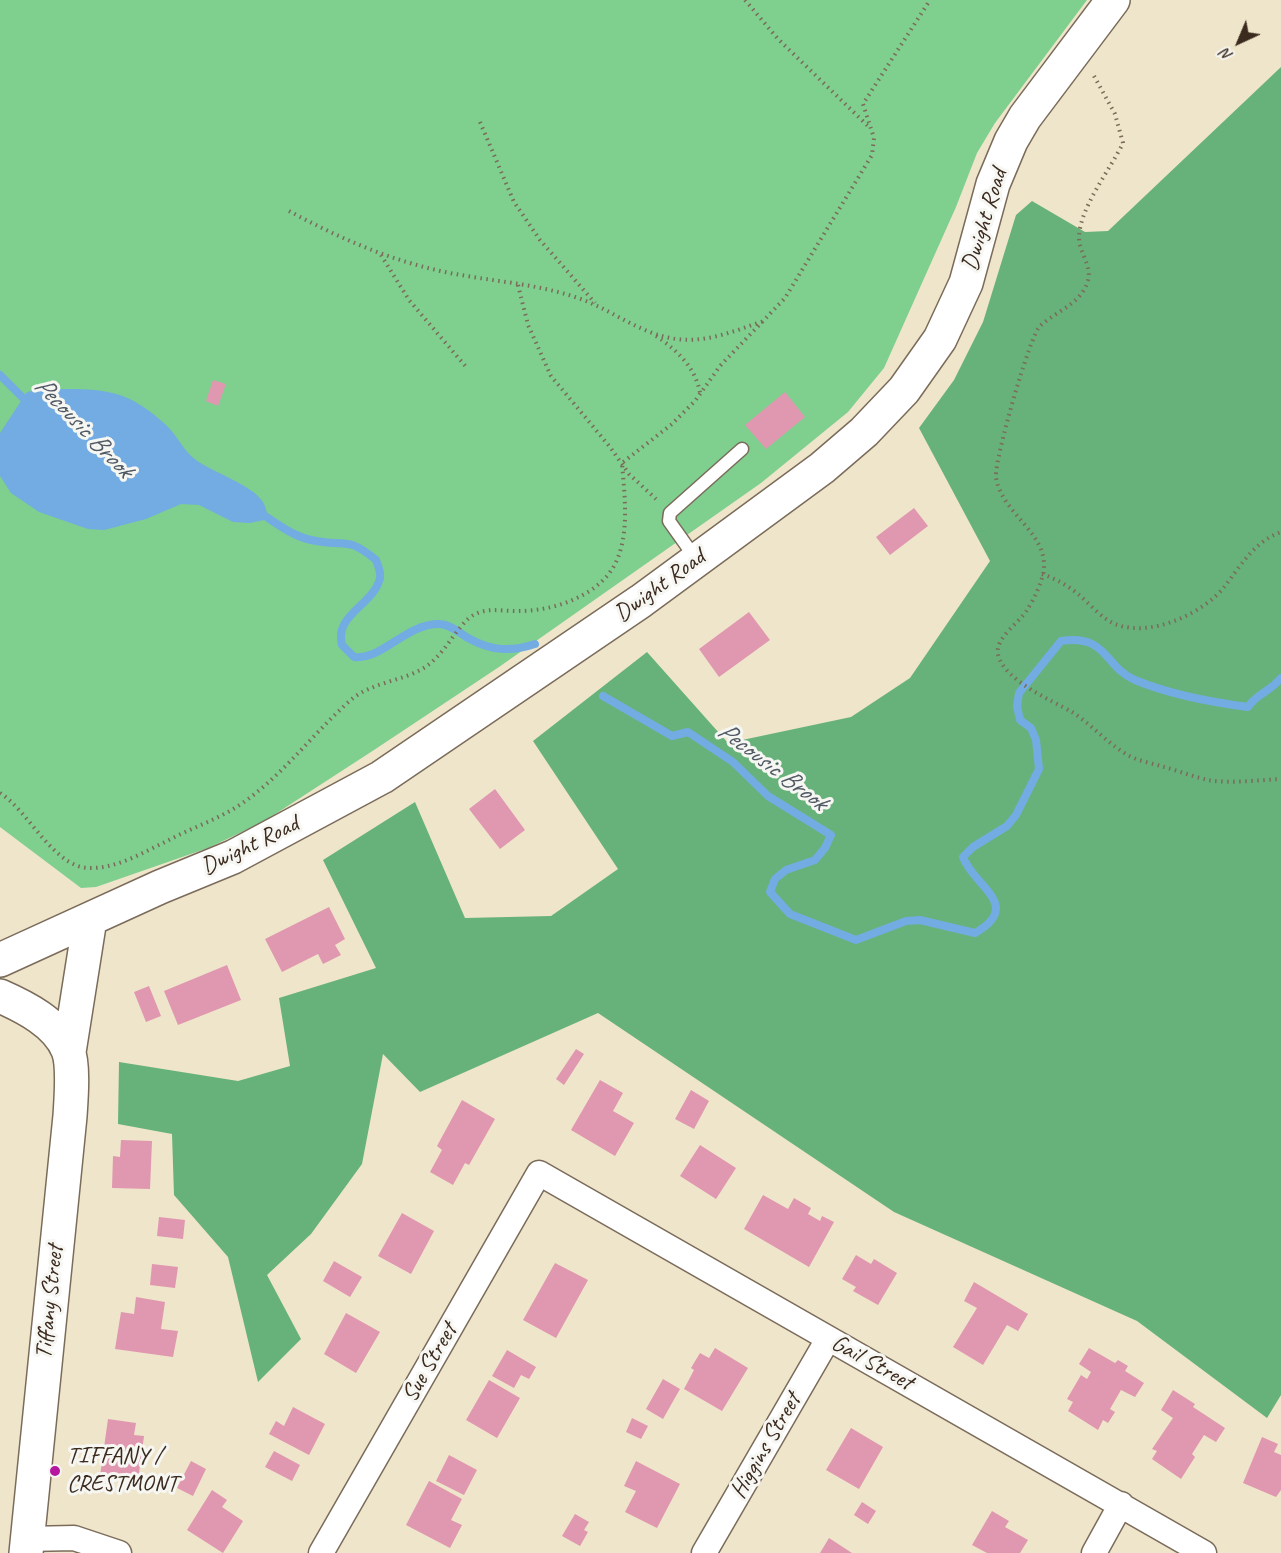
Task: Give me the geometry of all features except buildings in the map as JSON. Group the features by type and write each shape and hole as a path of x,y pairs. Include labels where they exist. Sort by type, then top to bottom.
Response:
{"main road":[{"name":"Dwight Road","path":"0,960 232,857 382,777 590,636 822,468 864,432 904,390 923,365 950,321 966,283 993,184 1011,141 1113,0"},
{"name":"Tiffany Street","path":"26,1546 70,1116 69,1052 90,919"},
{"path":"0,996 28,1008 61,1038 69,1052"}],"street":[{"name":"Gail Street","path":"539,1173 1204,1553"},
{"name":"Sue Street","path":"321,1553 539,1173"},
{"name":"Higgins Street","path":"704,1553 828,1339"},
{"path":"1094,1553 1121,1504"},
{"path":"26,1546 74,1538 119,1553"}],"lane":[{"path":"696,560 669,521 670,513 742,449"}],"path":[{"path":"746,0 778,39 870,128"},
{"path":"622,463 672,424 700,393 720,366 764,320 800,275 847,193 869,162 875,146 863,104 930,0"},
{"path":"1077,47 1115,114 1123,143 1112,166 1095,189 1089,208 1080,224 1078,240 1089,278 1082,295 1038,327 1027,351 1023,374 997,457 996,479 1008,502 1041,546 1042,574 1027,610 1003,639 998,652 1001,662 1016,678 1046,699 1074,713 1127,755 1210,780 1281,779"},
{"path":"480,122 506,186 524,219 597,306"},
{"path":"289,211 332,234 381,255 445,272 573,296 597,306 671,345 698,383 700,393"},
{"path":"381,255 409,300 467,368"},
{"path":"518,285 528,325 544,366 629,474 656,499 677,506"},
{"path":"652,334 676,339 708,339 764,320"},
{"path":"0,793 16,805 61,857 71,864 92,868 118,863 233,809 264,785 354,697 422,669 444,650 468,619 488,609 521,611 553,606 578,597 600,584 615,564 626,521 622,463"},
{"path":"1042,574 1059,581 1115,625 1133,630 1180,617 1209,602 1252,552 1281,532"}],"green space":[{"path":"0,0 1087,0 995,123 977,153 956,207 884,368 848,412 761,483 499,667 263,822 208,848 96,887 81,888 0,827"},
{"path":"1281,67 1281,1395 1267,1418 1137,1321 894,1212 598,1013 420,1092 383,1054 362,1164 311,1234 267,1275 301,1339 258,1382 228,1257 174,1195 172,1134 118,1124 119,1062 238,1081 290,1066 279,998 376,968 323,860 415,802 465,918 551,916 618,869 533,741 647,652 728,743 851,717 910,678 990,561 919,428 954,380 983,322 1016,215 1032,201 1085,232 1108,231"}],"water":[{"path":"42,389 109,392 137,402 166,425 196,460 241,484 257,496 264,504 269,519 250,523 233,522 199,505 181,504 146,519 104,530 88,529 39,512 11,493 0,476 0,433 27,392"}],"waterway":[{"name":"Pecousic Brook","path":"0,375 29,404"},
{"name":"Pecousic Brook","path":"262,514 301,537 326,543 352,545 376,560 380,576 376,587 349,617 341,634 342,645 354,657 375,653 415,630 439,624 451,627 468,638 493,648 509,649 535,644"},
{"name":"Pecousic Brook","path":"603,696 672,736 688,732 733,762 768,796 831,835 825,848 815,860 786,870 775,879 770,892 790,914 856,940 906,921 920,920 975,933 989,923 995,913 995,904 963,857 973,847 1007,826 1016,815 1039,769 1036,740 1031,728 1020,720 1017,706 1019,693 1061,641 1088,642 1135,680 1177,694 1219,703 1248,707 1281,678"}],"place":[{"name":"TIFFANY / CRESTMONT","path":"55,1471"}]}
